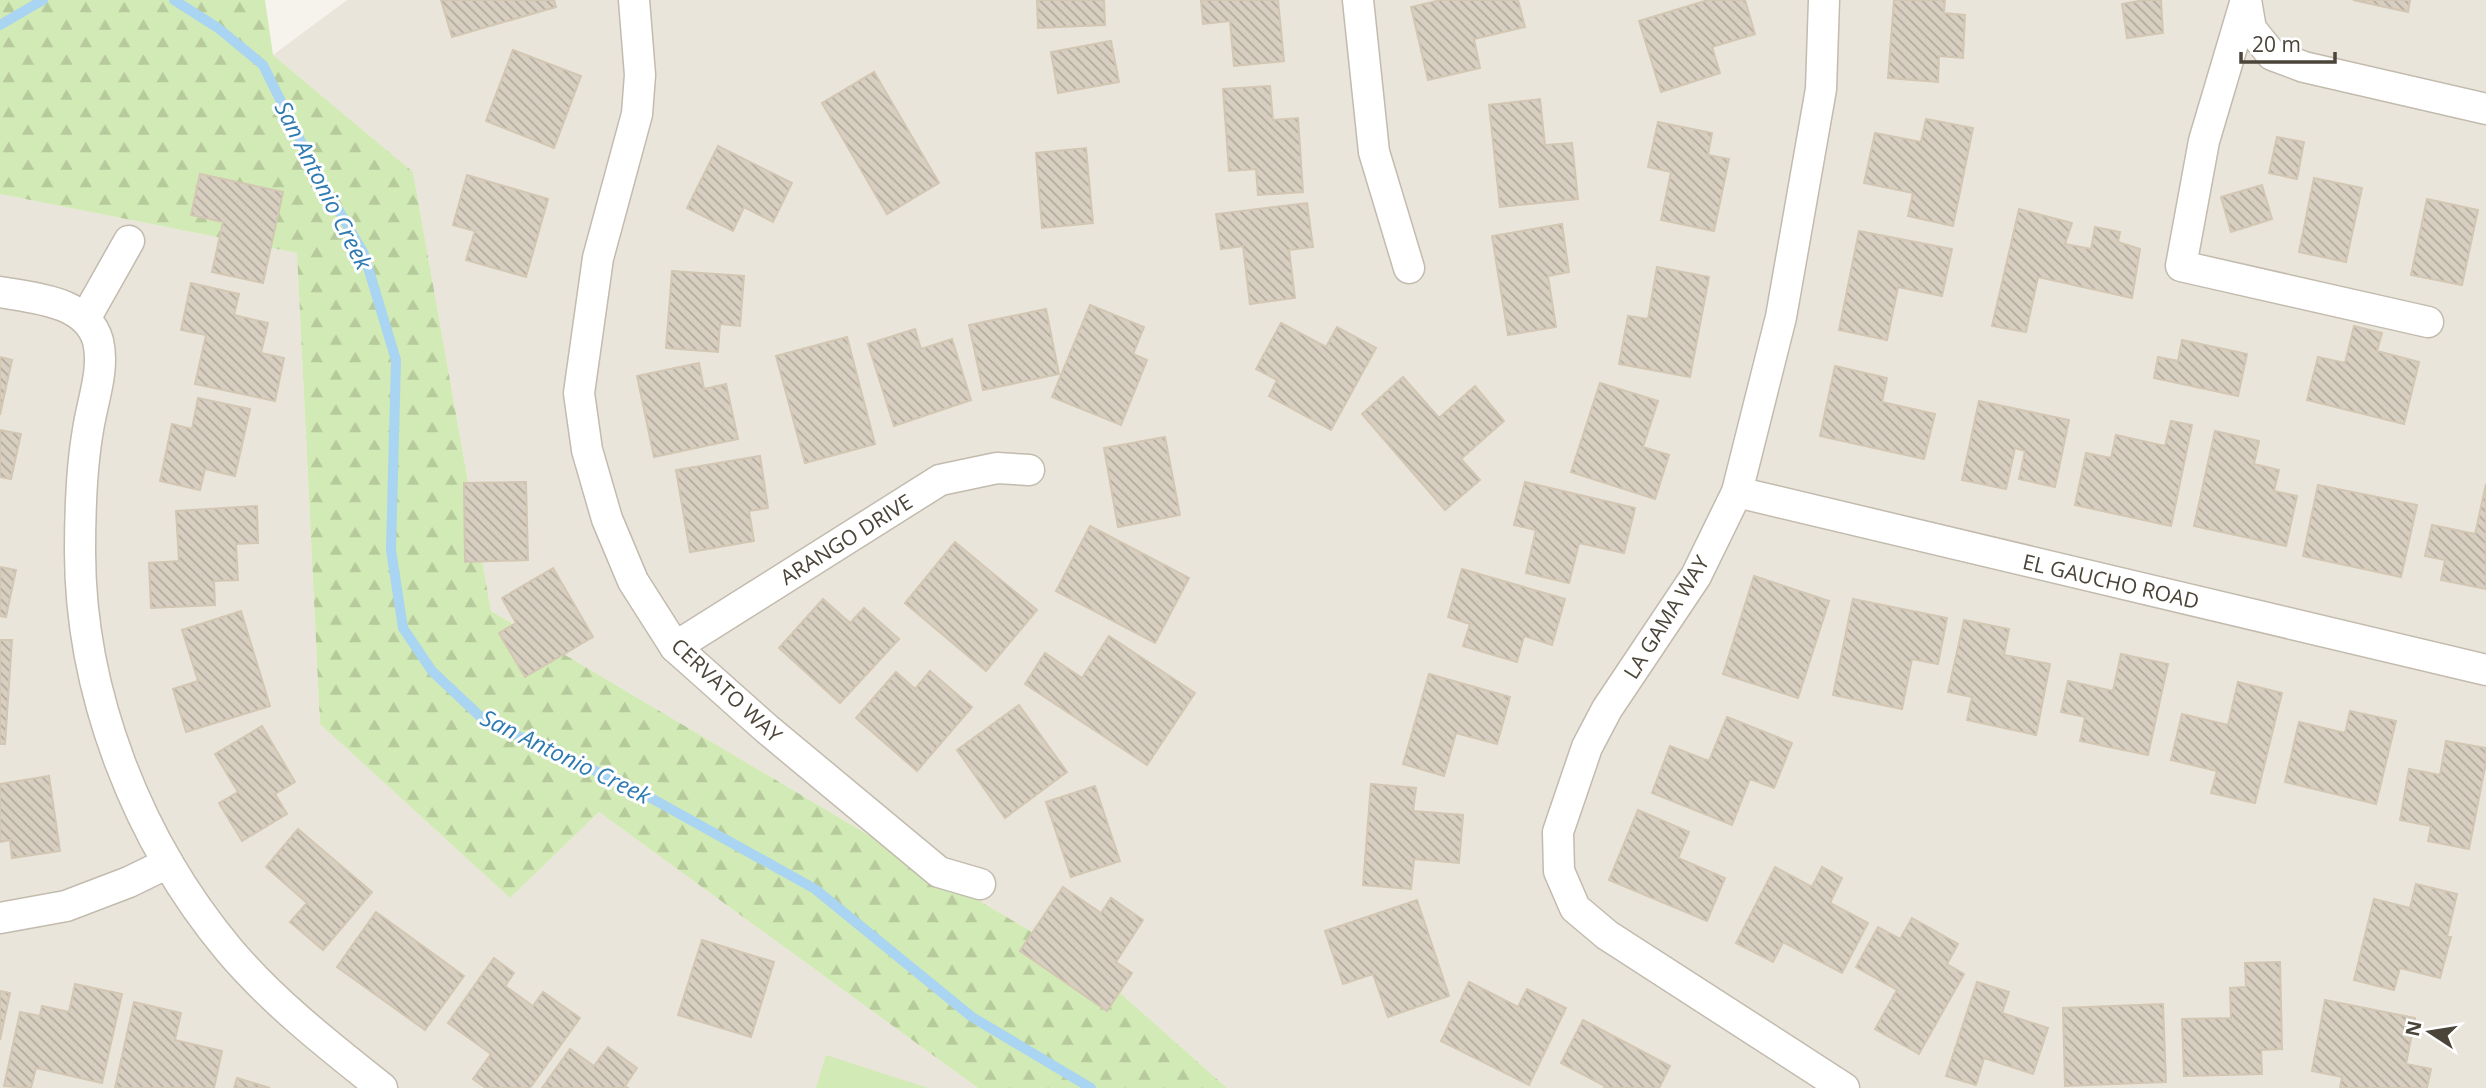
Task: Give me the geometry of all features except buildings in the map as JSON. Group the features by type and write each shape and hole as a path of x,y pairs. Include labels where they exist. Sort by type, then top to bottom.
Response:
{"street":[{"name":"CERVATO WAY","path":"634,0 640,75 637,114 598,258 579,393 587,450 607,519 633,581 675,647 766,729 939,872 981,884"},
{"path":"1358,0 1374,152 1409,268"},
{"name":"LA GAMA WAY","path":"1824,0 1821,89 1807,170 1781,317 1737,492 1696,576 1607,709 1587,747 1558,832 1559,871 1575,908 1606,934 1843,1088"},
{"path":"2245,1 2251,29 2272,55 2304,67 2486,109"},
{"path":"2245,1 2204,141 2181,266 2428,322"},
{"path":"85,319 129,242"},
{"path":"0,292 60,304 85,319 97,339 101,362 87,431 80,499 82,607 92,664 117,751 141,811 168,863 229,949 273,997 314,1035 382,1088"},
{"name":"ARANGO DRIVE","path":"675,647 940,480 997,468 1029,470"},
{"name":"EL GAUCHO ROAD","path":"1737,492 2486,670"},
{"path":"0,918 66,905 129,882 168,863"}],"shaded area":[{"path":"347,0 2486,0 2486,1088 1227,1088 1091,967 491,611 413,172 273,55"},
{"path":"0,194 297,253 320,724 510,898 599,812 978,1088 0,1088"}],"green space":[{"path":"0,0 265,0 273,55 413,172 491,611 1091,967 1227,1088 978,1088 599,812 510,898 320,724 297,253 0,194"},
{"path":"826,1055 928,1088 816,1088"}],"waterway":[{"name":"San Antonio Creek","path":"0,25 43,0"},
{"name":"San Antonio Creek","path":"174,0 218,28 263,65 312,164 364,254 396,360 391,550 403,628 432,671 485,721 633,788 815,889 972,1017 1091,1088"}]}
